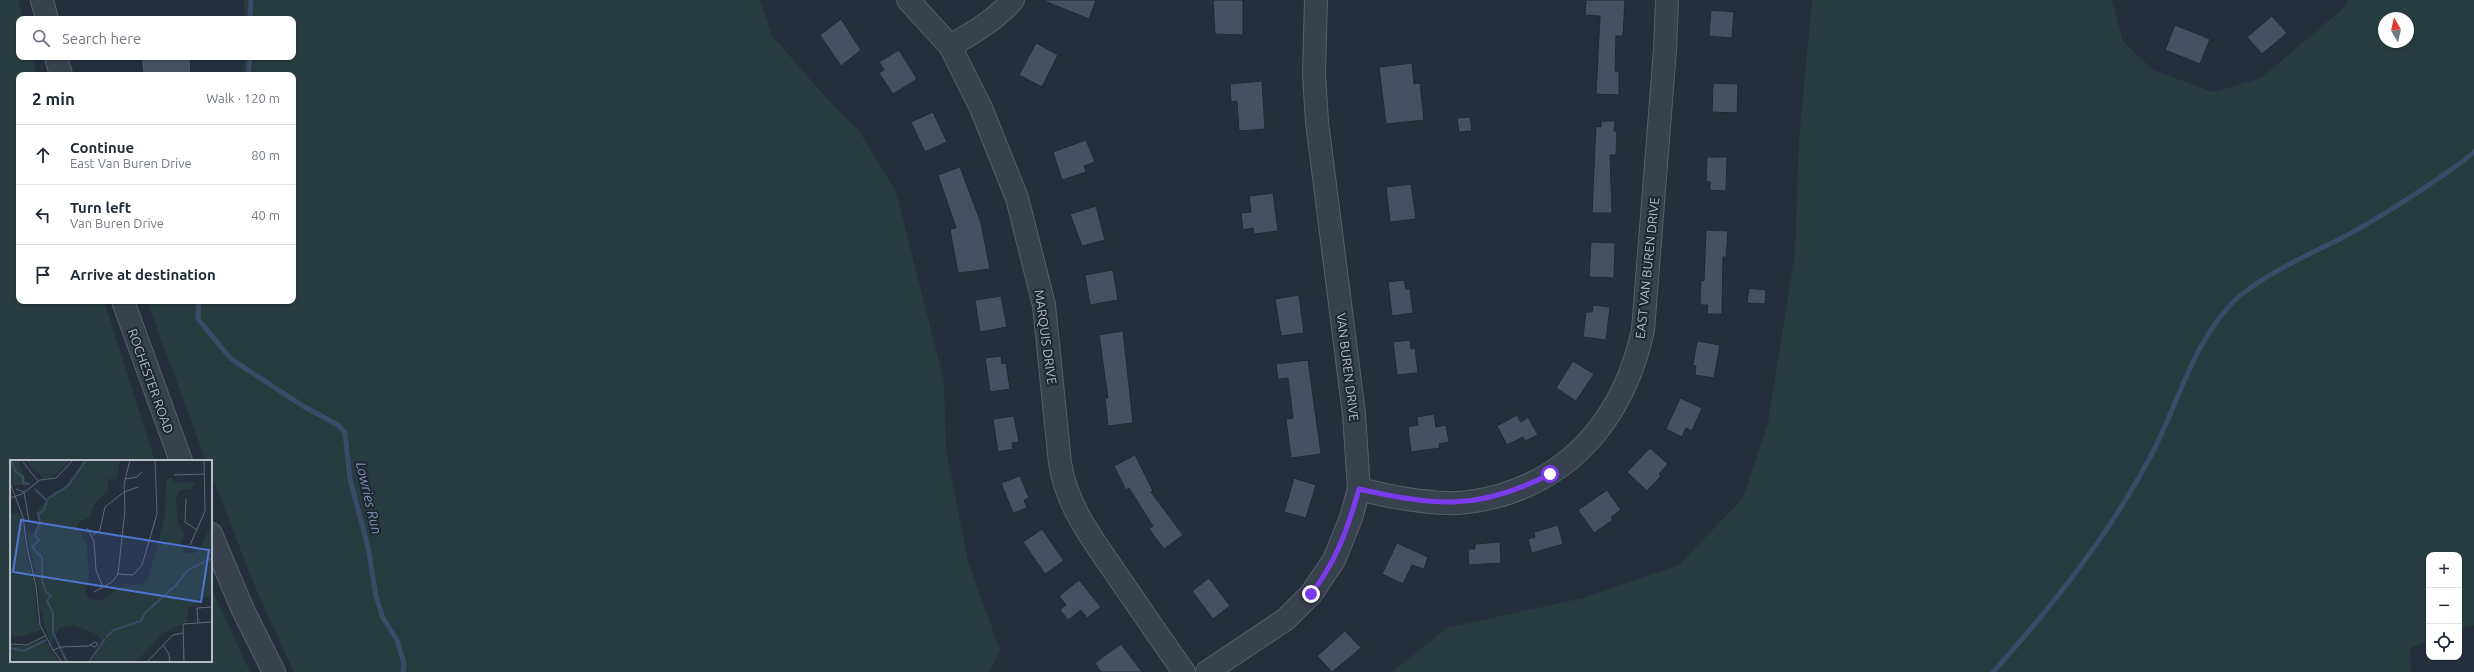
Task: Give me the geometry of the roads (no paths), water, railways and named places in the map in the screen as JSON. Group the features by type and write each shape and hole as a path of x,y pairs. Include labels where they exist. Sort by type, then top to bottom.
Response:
{"street":[{"path":"42,0 46,16"},
{"name":"MARQUIS DRIVE","path":"908,0 950,46 981,108 1017,198 1029,241 1044,311 1060,463 1067,495 1089,533 1184,672"},
{"path":"950,46 972,34 990,21 1013,0"},
{"name":"VAN BUREN DRIVE","path":"1207,672 1286,619 1311,594 1334,560 1351,518 1359,489 1354,414 1317,122 1314,74 1316,0"},
{"name":"EAST VAN BUREN DRIVE","path":"1359,489 1392,497 1446,504 1470,502 1512,492 1550,474 1570,459 1585,446 1613,410 1632,372 1643,330 1665,50 1667,0"},
{"path":"57,60 60,72"},
{"name":"ROCHESTER ROAD","path":"124,304 180,460"},
{"path":"212,536 243,610 274,672"}],"waterway":[{"name":"Lowries Run","path":"250,16 251,0"},
{"name":"Lowries Run","path":"248,72 250,60"},
{"path":"1993,672 2056,598 2096,546 2114,519 2158,443 2185,378 2206,337 2235,300 2245,291 2270,275 2336,241 2387,212 2451,170 2474,152"},
{"name":"Lowries Run","path":"199,304 198,319 231,359 303,406 338,425 345,433 350,479 368,547 376,596 383,618 397,640 404,664 403,672"}]}
